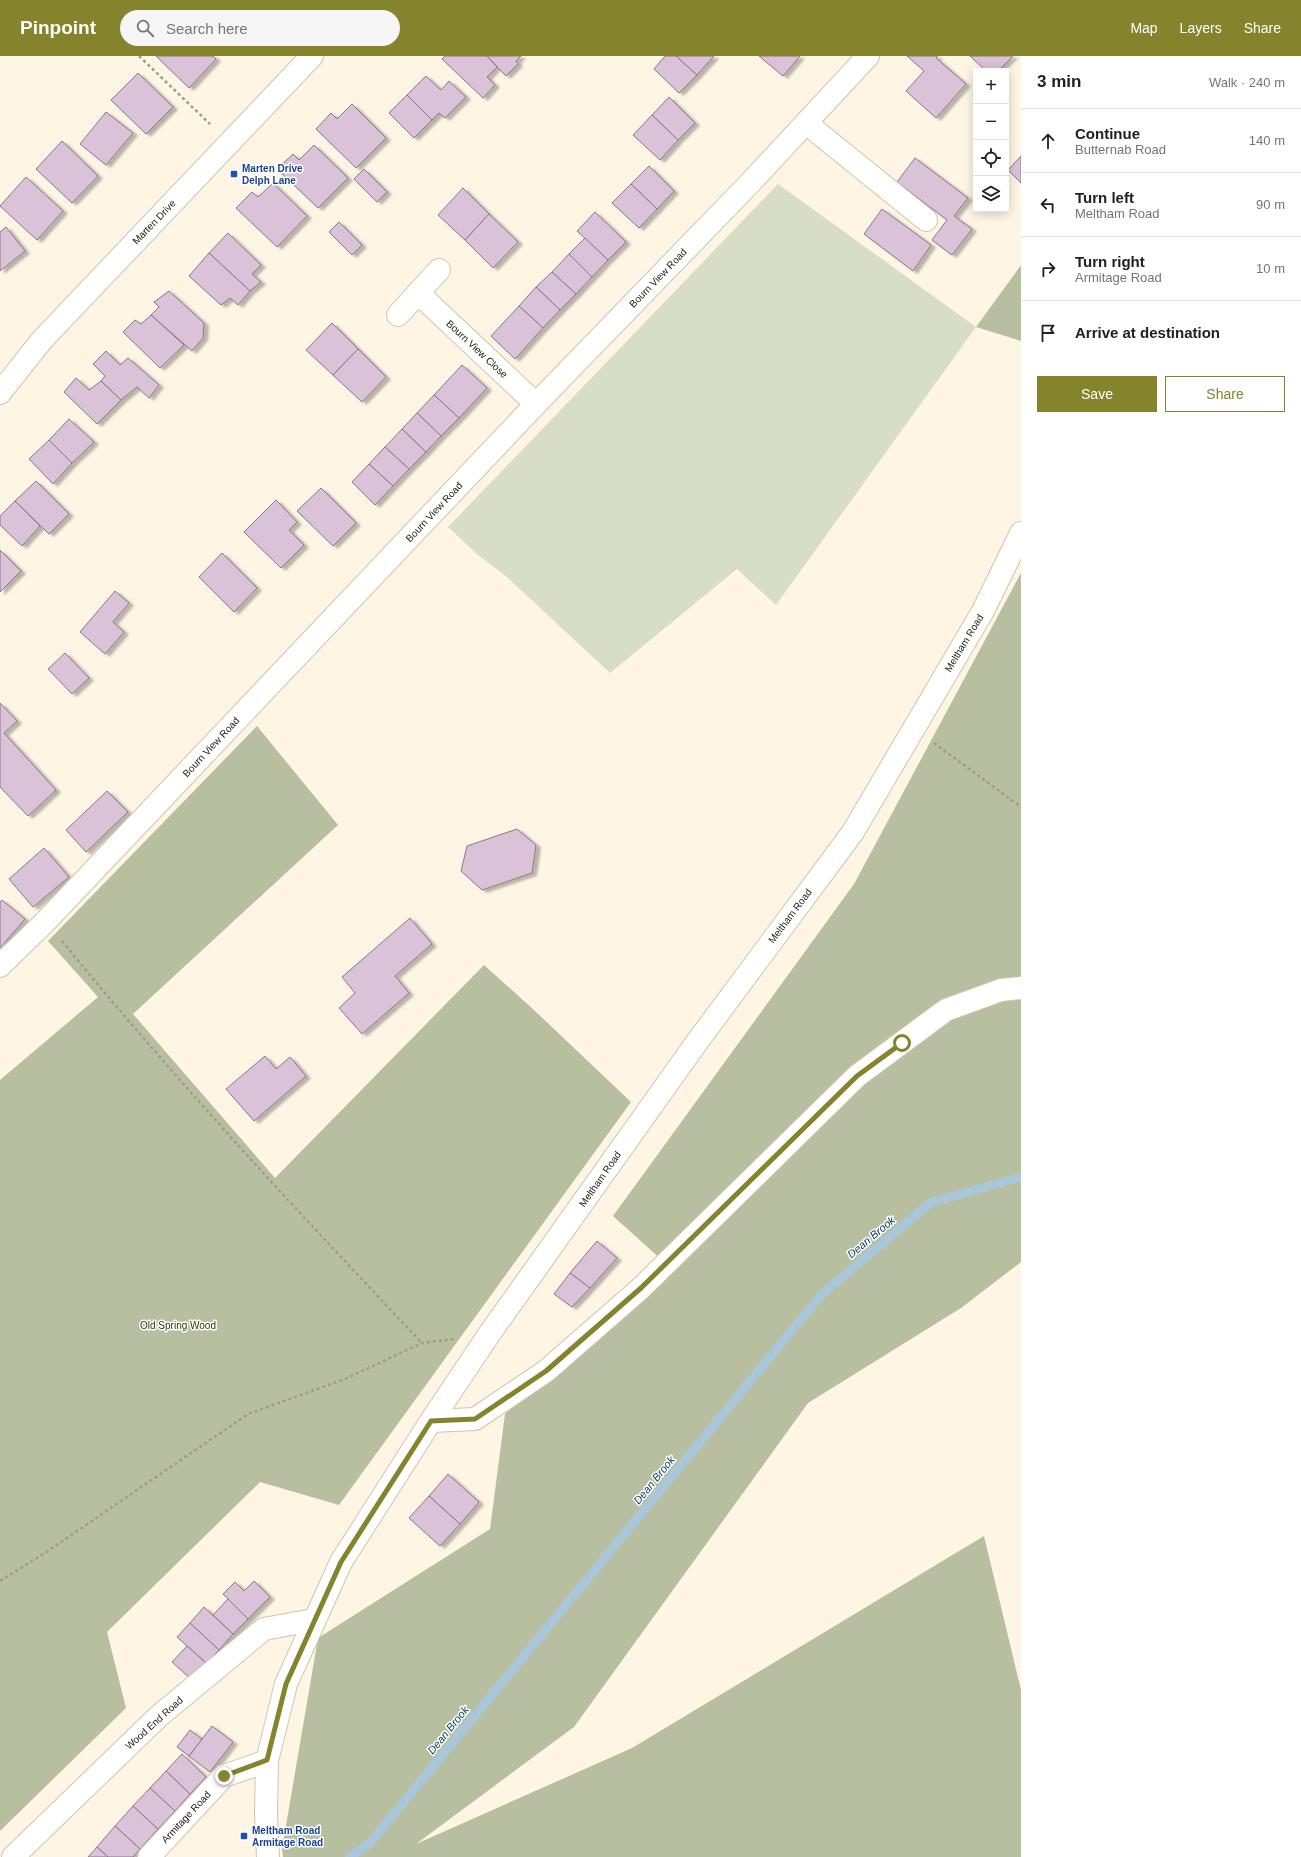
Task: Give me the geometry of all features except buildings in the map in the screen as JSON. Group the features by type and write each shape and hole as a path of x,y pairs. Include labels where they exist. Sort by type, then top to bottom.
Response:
{"street":[{"name":"Marten Drive","path":"0,393 42,340 312,56"},
{"name":"Bourn View Road","path":"0,966 46,921 536,404 806,123 868,56"},
{"path":"806,123 926,220"},
{"path":"398,315 439,270"},
{"name":"Bourn View Close","path":"418,293 536,404"},
{"name":"Meltham Road","path":"268,1857 266,1814 267,1760 286,1684 313,1620 341,1562 431,1421 490,1333 697,1042 853,832 983,611 1021,533"},
{"path":"431,1421 475,1419 546,1371 641,1288 857,1076 946,1010 1001,990 1021,988"},
{"name":"Wood End Road","path":"13,1857 159,1716 264,1629 313,1620"},
{"name":"Armitage Road","path":"149,1857 224,1776 267,1760"}],"path":[{"path":"139,56 229,143"},
{"path":"914,728 1021,807"},
{"path":"46,921 126,1019 276,1188 422,1344"},
{"path":"0,1581 46,1553 248,1414 345,1379 422,1344 490,1333"}],"green space":[{"path":"778,184 976,327 776,605 737,569 610,673 507,577 477,554 448,527"},
{"path":"1021,265 1021,341 976,327"},
{"path":"1021,573 1021,1262 961,1308 808,1403 574,1727 416,1844 632,1748 984,1536 1021,1690 1021,1857 283,1857 282,1849 318,1638 490,1529 505,1414 674,1271 613,1216 854,884"},
{"name":"Old Spring Wood","path":"257,726 338,825 133,1014 275,1178 484,965 631,1102 339,1505 260,1482 107,1632 126,1708 0,1831 0,1080 98,997 48,941"}],"waterway":[{"name":"Dean Brook","path":"350,1857 370,1843 821,1295 930,1203 1021,1177"}],"place":[{"name":"Marten Drive Delph Lane","path":"234,174"},
{"name":"Meltham Road Armitage Road","path":"244,1836"}],"route":[{"path":"224,1776 267,1760 286,1684 313,1620 341,1562 431,1421 475,1419 546,1371 641,1288 857,1076 902,1043"}]}
